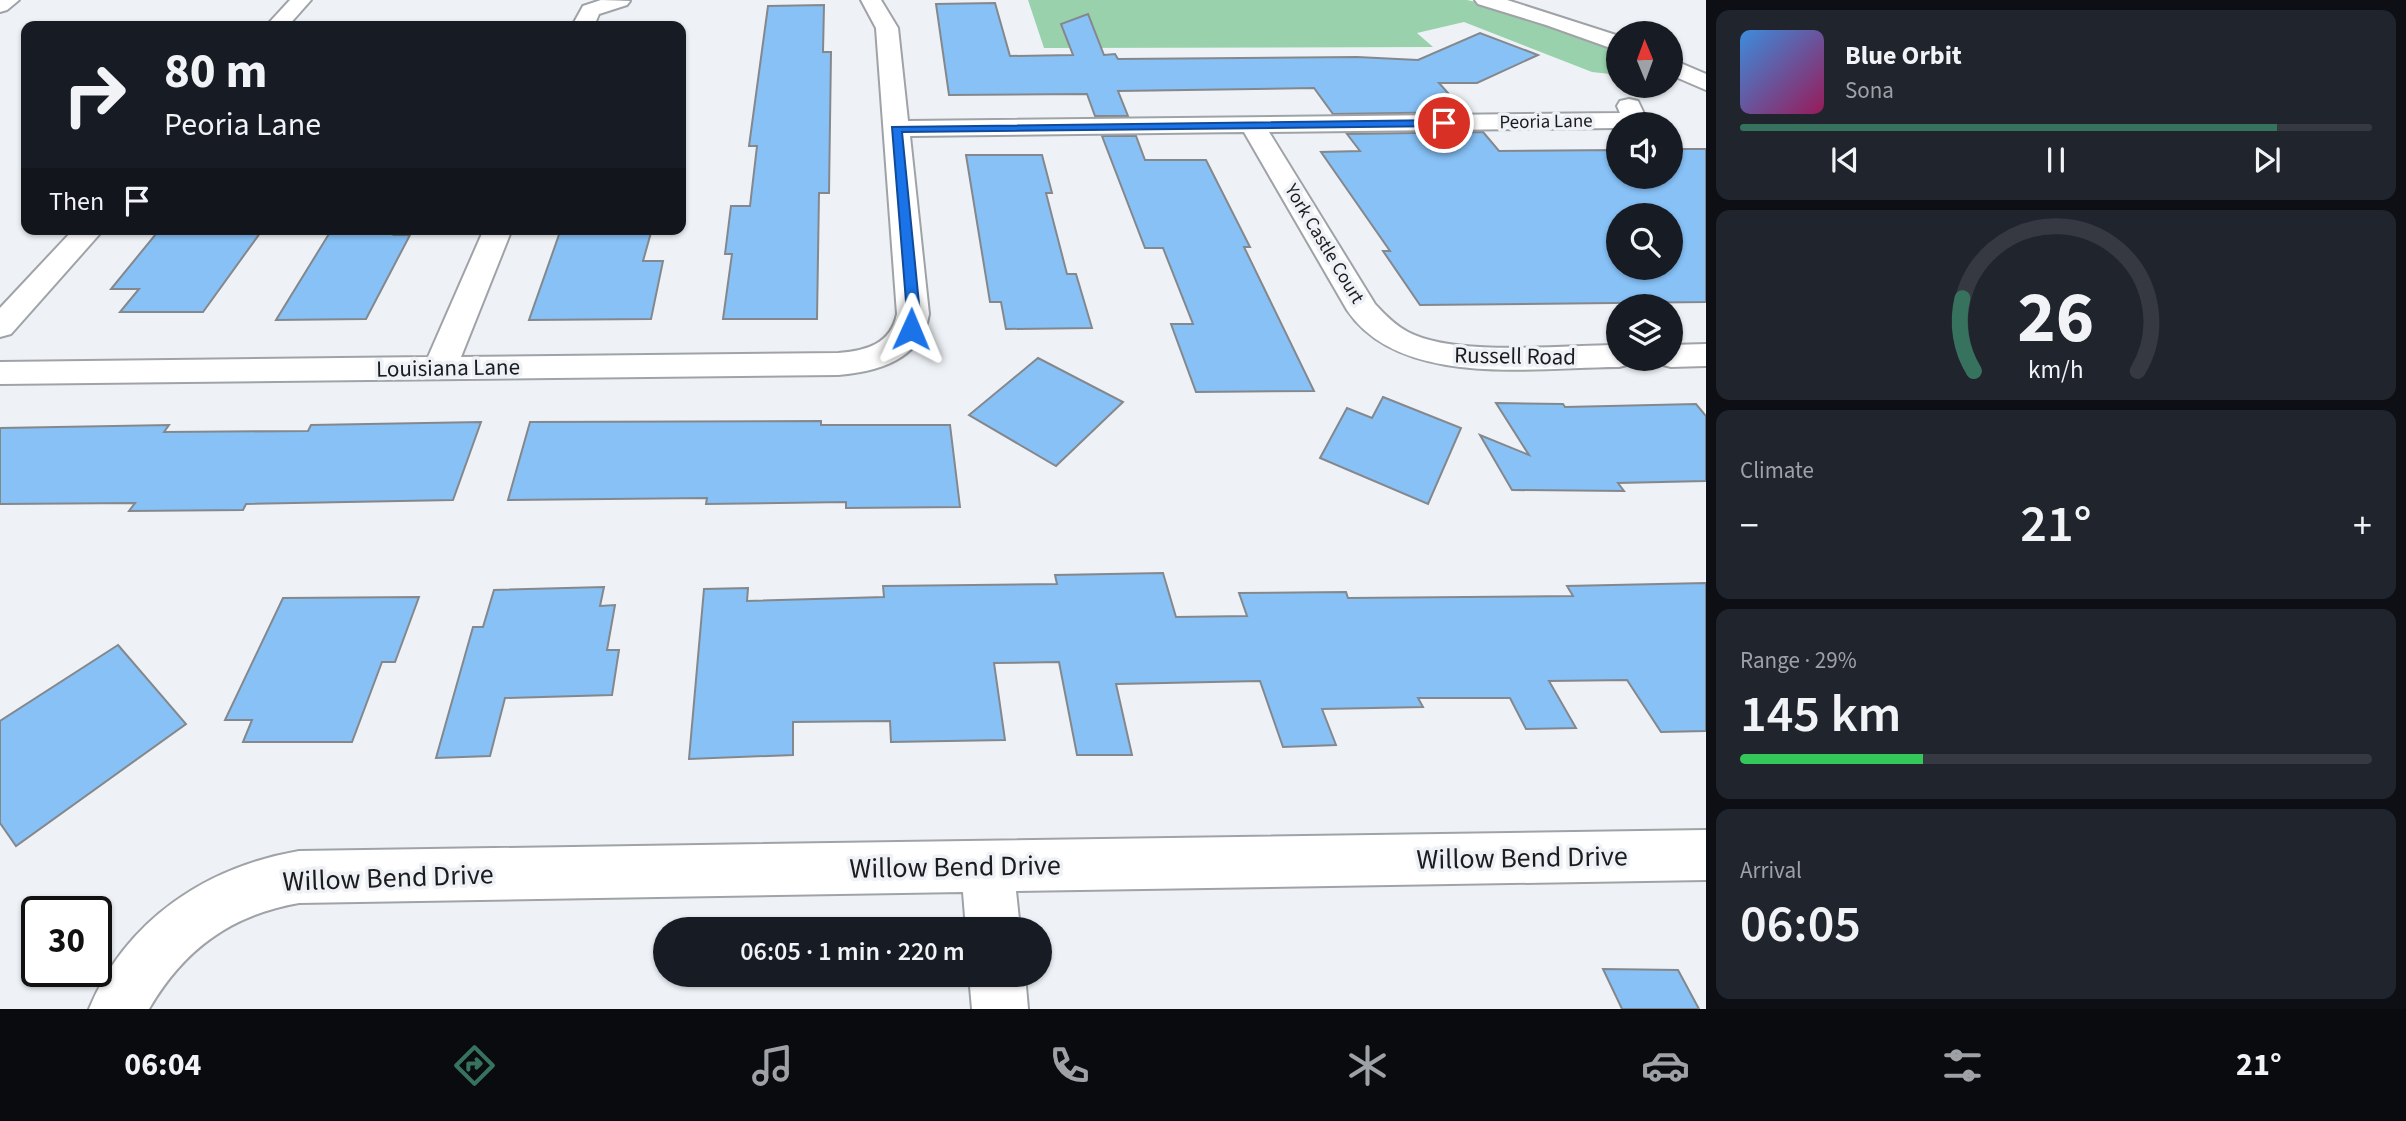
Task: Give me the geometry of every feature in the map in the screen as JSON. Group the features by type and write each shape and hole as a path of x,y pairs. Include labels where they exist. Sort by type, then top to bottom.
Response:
{"street":[{"path":"0,6 9,0"},
{"path":"282,21 301,0"},
{"path":"870,0 887,28 896,129"},
{"path":"1485,0 1554,20 1606,39"},
{"path":"585,21 590,10 620,1"},
{"path":"1684,72 1706,83"},
{"name":"Peoria Lane","path":"896,129 1635,120 1629,106"},
{"name":"York Castle Court","path":"1253,126 1363,310 1377,326 1412,346"},
{"name":"Louisiana Lane","path":"0,373 851,364 875,358 894,348 911,329 913,314 896,129"},
{"path":"0,327 84,235"},
{"path":"440,368 495,235"},
{"name":"Russell Road","path":"1412,346 1460,357 1606,356"},
{"path":"1683,356 1706,355"},
{"name":"Willow Bend Drive","path":"117,1009 146,963 186,923 209,906 255,885 299,877 1706,855"},
{"path":"987,866 992,917"},
{"path":"998,987 1000,1009"}],"green space":[{"path":"1028,0 1467,0 1494,6 1606,45 1606,74 1592,72 1464,22 1417,33 1433,47 1044,48"}],"building":[{"path":"995,3 1010,56 1073,55 1061,24 1088,14 1104,55 1115,54 1118,59 1357,57 1418,60 1480,33 1538,55 1477,83 1439,83 1465,112 1333,114 1314,88 1118,91 1128,116 1095,116 1087,94 949,95 936,4"},
{"path":"824,5 823,52 831,52 829,193 819,193 817,319 723,319 732,254 725,254 731,206 750,206 757,146 749,146 768,6"},
{"path":"1483,132 1499,151 1606,150 1606,189 1683,189 1683,149 1706,149 1706,302 1683,302 1683,294 1606,294 1606,303 1420,305 1383,251 1390,251 1321,152 1360,151 1347,134"},
{"path":"1102,136 1136,136 1145,160 1206,160 1250,247 1244,247 1314,391 1196,392 1171,324 1193,324 1163,248 1145,248"},
{"path":"966,155 1042,155 1052,193 1046,193 1067,274 1076,274 1092,328 1006,329 1001,302 990,302"},
{"path":"155,235 259,235 203,312 120,312 139,289 111,289"},
{"path":"328,235 410,235 366,319 276,320"},
{"path":"559,235 650,235 643,261 663,261 651,319 529,320"},
{"path":"1038,358 1123,402 1056,466 969,415"},
{"path":"1383,397 1461,428 1428,504 1320,458 1347,408 1372,418"},
{"path":"1496,403 1563,404 1565,407 1696,404 1706,416 1706,481 1618,483 1624,491 1512,490 1480,435 1529,455"},
{"path":"821,421 821,425 950,425 960,507 846,508 846,502 706,504 707,498 508,500 530,422"},
{"path":"481,422 453,500 246,504 243,510 129,511 135,503 0,504 0,428 169,425 164,432 308,431 311,425"},
{"path":"1163,573 1176,617 1247,616 1239,593 1346,592 1348,598 1573,596 1567,586 1706,583 1706,731 1661,732 1627,680 1549,681 1576,728 1526,729 1510,698 1418,698 1423,707 1322,709 1336,745 1283,747 1260,681 1116,684 1132,755 1077,755 1059,662 994,663 1005,740 891,742 890,721 793,722 793,755 689,759 704,589 748,588 747,601 884,597 883,586 1057,584 1055,575"},
{"path":"604,587 600,606 615,605 607,650 619,650 612,695 505,698 490,756 436,758 473,627 483,627 494,590"},
{"path":"419,597 395,662 382,662 352,742 243,742 252,720 225,720 283,598"},
{"path":"118,645 186,724 16,846 0,823 0,721"},
{"path":"1603,969 1678,970 1699,1009 1622,1009"}],"route":[{"path":"911,329 913,314 896,129 1444,123"}]}
